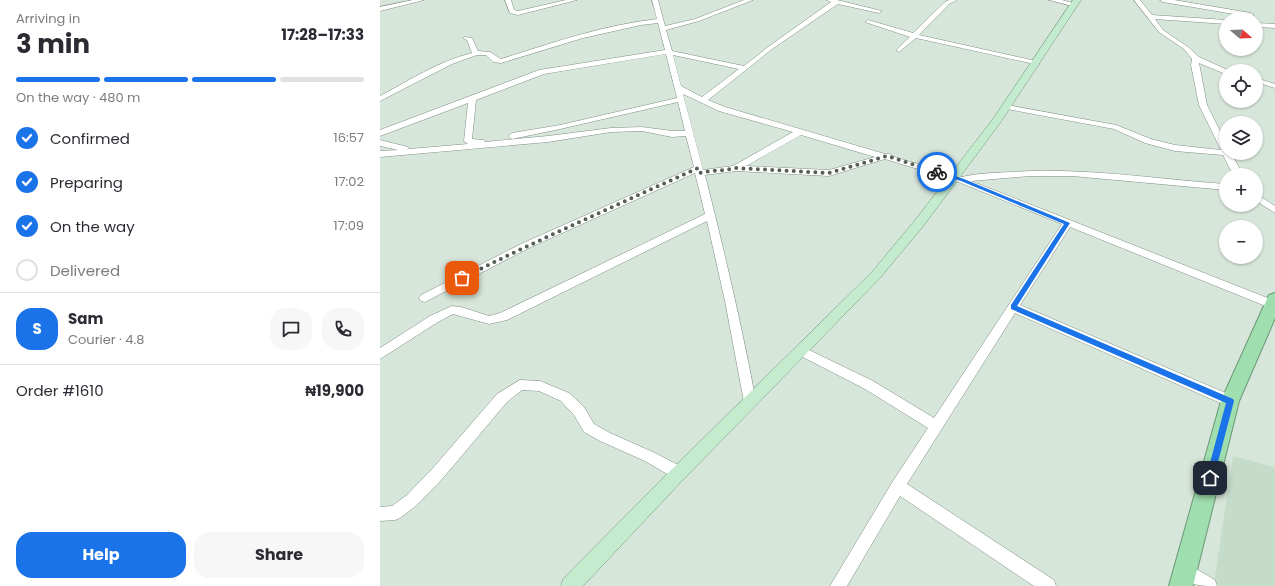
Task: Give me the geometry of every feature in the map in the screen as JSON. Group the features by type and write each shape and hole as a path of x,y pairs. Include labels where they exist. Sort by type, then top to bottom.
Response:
{"highway":[{"path":"1183,578 1230,401 1272,311"}],"main road":[{"path":"570,586 679,473 876,275 958,178 1036,63 1075,2"}],"street":[{"path":"380,8 421,0"},
{"path":"508,0 512,12 523,13 574,0"},
{"path":"380,99 440,67 476,53 488,53 496,60 501,61 581,36 641,23 661,25 697,20 750,0"},
{"path":"827,0 879,11"},
{"path":"899,50 947,3 954,0"},
{"path":"1052,0 1075,2"},
{"path":"1137,0 1161,31 1186,48 1196,58 1219,68"},
{"path":"1163,0 1233,12"},
{"path":"657,1 661,25 710,214 742,357 750,402"},
{"path":"703,100 836,2"},
{"path":"1150,17 1219,22"},
{"path":"868,22 915,36 1036,63"},
{"path":"1263,25 1275,26"},
{"path":"466,38 470,40 473,50 476,53"},
{"path":"380,133 542,72 668,52 745,68"},
{"path":"1196,58 1195,65 1203,105 1219,138"},
{"path":"678,88 694,97 722,109 958,178 1068,223 1272,311"},
{"path":"472,98 468,141 481,142 501,140"},
{"path":"489,144 501,140 681,100"},
{"path":"1007,106 1116,127 1148,141 1175,148 1219,153"},
{"path":"380,154 622,130 642,129 672,134 689,133"},
{"path":"425,298 525,246 699,171 724,171 736,168 801,132"},
{"path":"380,143 415,151"},
{"path":"736,168 829,173 887,156"},
{"path":"958,178 1030,173 1072,173 1219,186"},
{"path":"1263,202 1275,210"},
{"path":"380,354 434,319 452,310 461,311 489,320 503,317 710,214"},
{"path":"838,586 936,426 1068,223"},
{"path":"1013,307 1230,401"},
{"path":"801,351 869,385 936,426"},
{"path":"380,514 395,513 412,500 438,473 502,398 520,385 540,386 565,397 579,411 589,428 605,437 650,457 679,473"},
{"path":"898,486 1048,586"},
{"path":"1183,578 1209,586"}],"shaded area":[{"path":"1233,456 1274,467 1275,470 1275,586 1219,586 1214,583"}],"way so far":[{"path":"462,278 525,246 698,168 700,173 712,170 724,171 736,168 829,173 887,156 937,172"}],"route":[{"path":"937,172 962,180 1068,223 1013,307 1230,401 1210,478"}]}
